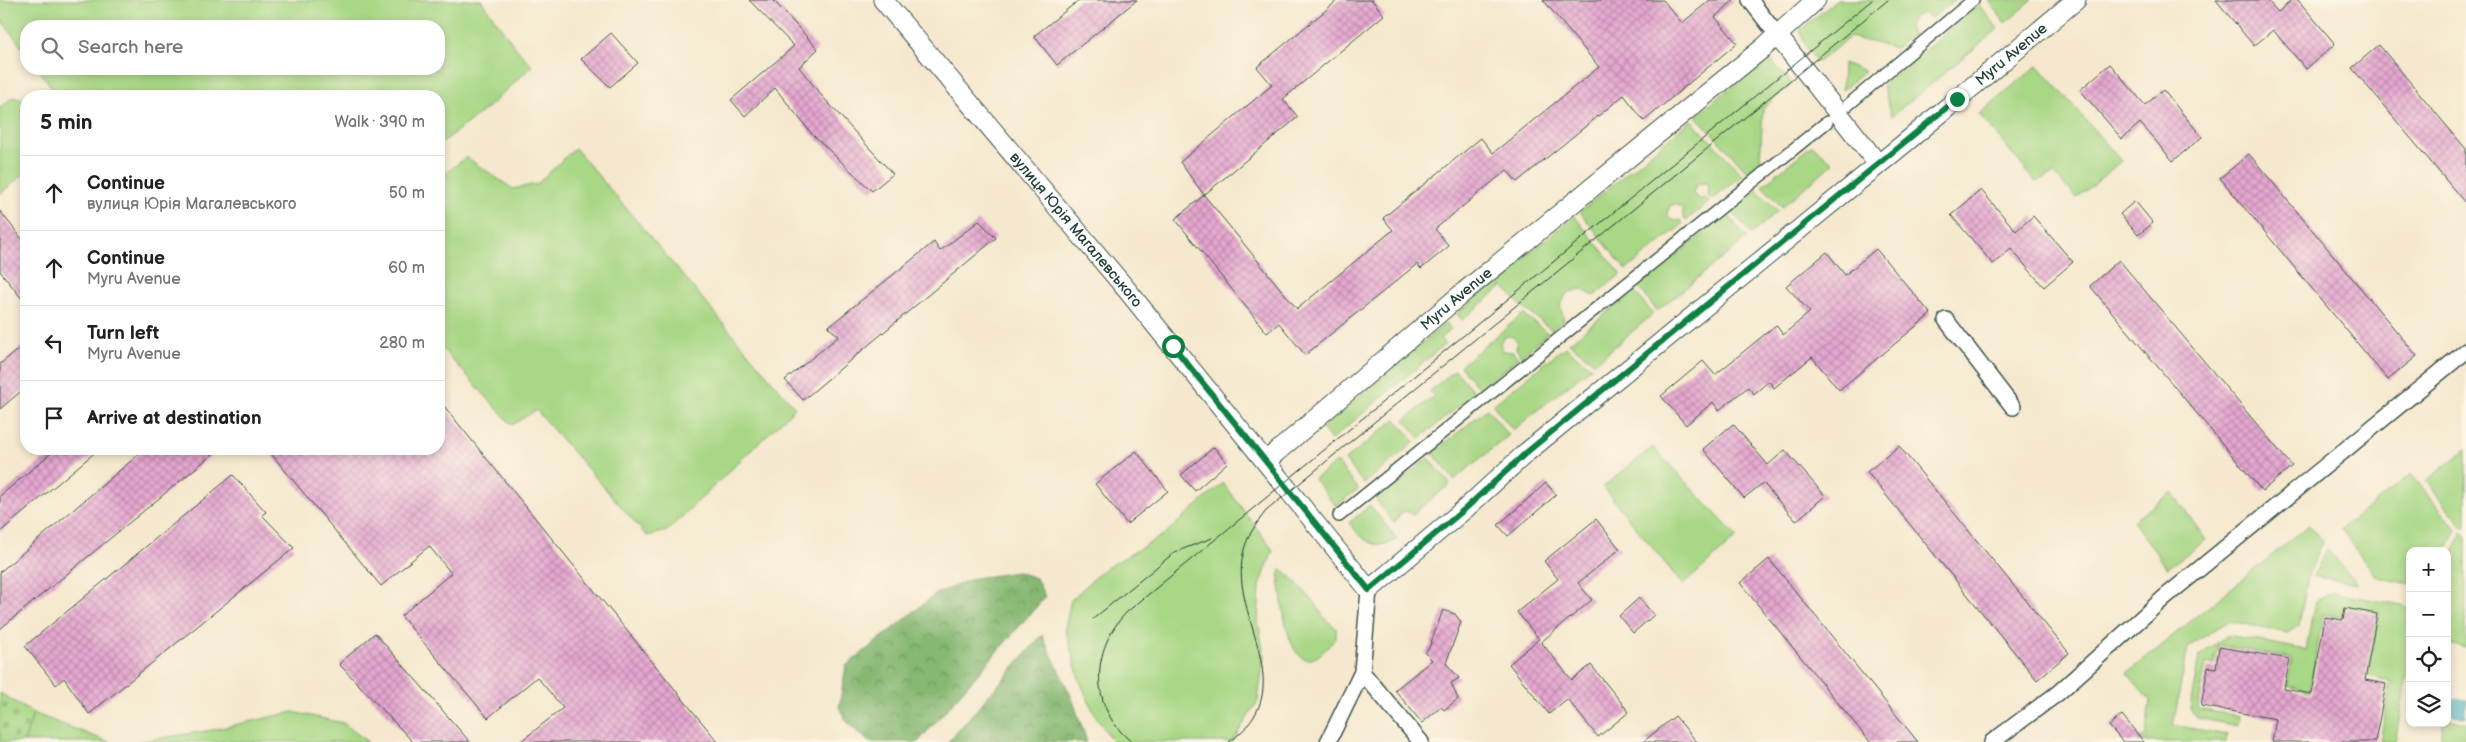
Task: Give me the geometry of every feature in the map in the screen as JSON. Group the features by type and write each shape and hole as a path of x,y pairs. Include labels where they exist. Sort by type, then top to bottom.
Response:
{"street":[{"name":"вулиця Юрія Магалевського","path":"883,0 1128,290 1266,461"},
{"path":"1750,0 1878,164"},
{"name":"Myru Avenue","path":"1266,461 1465,290 1777,35 1816,0"},
{"path":"1848,105 1973,0"},
{"name":"Myru Avenue","path":"1369,590 1466,508 1527,452 2076,0"},
{"path":"1339,516 1827,122"},
{"path":"1946,320 2013,407"},
{"path":"1992,742 2058,694 2165,597 2463,354"},
{"path":"1266,461 1369,590 1362,672 1328,742"},
{"path":"1362,672 1421,742"}],"green space":[{"path":"0,0 481,0 515,47 532,66 488,107 445,140 445,90 54,90 42,75 445,75 445,20 20,20 20,45 0,18"},
{"path":"1837,0 1954,0 1932,18 1923,13 1913,17 1909,26 1912,35 1896,48 1850,37 1818,62 1807,49 1800,30"},
{"path":"1988,0 2033,0 2005,23"},
{"path":"1979,5 1998,29 1892,116 1883,85"},
{"path":"1771,60 1792,84 1763,108 1760,161 1747,171 1696,116 1763,61"},
{"path":"1843,63 1865,71 1842,90"},
{"path":"2038,65 2121,161 2077,198 2054,174 2036,182 1979,114"},
{"path":"13,97 20,99 20,177 0,194 0,107"},
{"path":"1691,120 1743,175 1712,200 1708,196 1709,186 1705,183 1697,184 1693,191 1695,196 1700,199 1705,198 1709,202 1686,221 1683,217 1683,208 1676,204 1671,205 1667,212 1669,218 1674,221 1680,220 1683,224 1626,270 1580,212"},
{"path":"1812,145 1833,163 1782,207 1762,186"},
{"path":"575,148 795,408 667,531 647,536 536,410 512,425 445,352 445,174 466,157 513,189 537,184"},
{"path":"1757,190 1778,211 1751,234 1731,210"},
{"path":"1727,214 1747,238 1657,311 1638,286"},
{"path":"1574,216 1621,274 1594,296 1581,289 1567,293 1560,306 1564,320 1552,330 1520,305 1503,286 1462,320 1457,314"},
{"path":"1634,291 1653,314 1595,363 1569,343"},
{"path":"1523,314 1548,333 1521,356 1516,349 1517,342 1515,339 1511,336 1504,338 1500,343 1503,351 1513,352 1518,358 1480,390 1460,366"},
{"path":"1446,323 1451,329 1440,338 1445,344 1331,440 1322,428"},
{"path":"1565,347 1591,367 1513,430 1493,405"},
{"path":"1455,370 1475,393 1420,438 1405,420 1434,396 1430,391"},
{"path":"1487,409 1509,435 1454,480 1433,453"},
{"path":"1396,419 1415,442 1364,484 1345,460"},
{"path":"1653,447 1737,537 1683,585 1603,487"},
{"path":"2466,449 2466,526 2464,528 2426,481"},
{"path":"1429,458 1450,484 1413,514 1405,511 1400,514 1394,523 1376,500"},
{"path":"1337,462 1358,489 1336,506 1314,479"},
{"path":"2411,474 2456,529 2448,547 2406,547 2406,583 2377,577 2341,529"},
{"path":"1223,483 1273,550 1260,586 1258,621 1264,655 1258,701 1232,742 1113,742 1094,713 1079,679 1065,628 1071,600 1103,570 1165,534"},
{"path":"2172,492 2206,540 2167,568 2133,521"},
{"path":"1370,505 1397,539 1382,545 1370,542 1364,539 1349,523"},
{"path":"2309,525 2323,542 2308,575 2299,626 2287,633 2229,621 2188,647 2173,725 2227,735 2226,742 2138,742 2146,734 2150,700 2127,673"},
{"path":"2462,532 2466,536 2466,648 2451,645 2451,557"},
{"path":"2327,549 2357,584 2313,576"},
{"path":"1281,570 1286,572 1316,604 1324,618 1336,628 1336,637 1320,654 1308,659 1298,654 1291,642 1286,626 1279,576"},
{"path":"1018,572 1036,578 1045,597 918,742 869,742 848,723 839,708 846,666 936,594 974,578"},
{"path":"2332,593 2406,607 2406,683 2395,742 2380,741 2391,681 2368,676 2379,612 2344,606 2342,617 2323,614 2310,691 2287,686 2292,658 2218,645 2214,665 2206,663 2198,709 2239,716 2238,726 2197,718 2190,708 2199,656 2228,635 2306,650 2315,601"},
{"path":"1042,635 1072,698 1087,742 948,742"},
{"path":"0,693 33,713 24,742 0,742"},
{"path":"293,712 343,723 368,742 135,742 212,730"},
{"path":"33,713 109,742 24,742"},
{"path":"2451,720 2466,722 2466,742 2441,742 2443,727 2451,727"}],"water":[{"path":"2451,698 2466,700 2466,717 2451,715"}],"building":[{"path":"749,0 773,0 818,49 799,67 821,95 893,174 872,191 812,134 775,88 745,116 731,100 794,46"},
{"path":"1079,0 1137,0 1057,65 1034,36"},
{"path":"1338,0 1372,0 1384,15 1283,99 1298,117 1204,195 1180,162 1272,85 1257,67"},
{"path":"1543,0 1663,0 1682,23 1710,0 1734,0 1715,17 1737,43 1644,121 1624,95 1517,182 1507,170 1435,229 1449,246 1421,269 1417,264 1305,355 1279,323 1267,333 1175,219 1204,195 1297,309 1393,230 1383,218 1481,138 1493,153 1599,67"},
{"path":"2216,0 2267,0 2278,12 2292,0 2298,0 2335,44 2306,69 2273,30 2254,46"},
{"path":"611,33 638,63 610,87 581,59"},
{"path":"2379,45 2466,149 2466,204 2352,68"},
{"path":"2110,64 2145,105 2163,90 2202,137 2173,161 2140,123 2122,139 2080,90"},
{"path":"2249,154 2417,356 2388,380 2220,178"},
{"path":"1981,190 2016,231 2033,216 2073,262 2044,287 2011,249 1993,264 1951,215"},
{"path":"2135,201 2153,223 2138,235 2120,214"},
{"path":"0,211 20,236 20,296 0,271"},
{"path":"979,221 996,238 803,400 785,380 839,336 828,327 934,242 940,251"},
{"path":"1876,249 1931,314 1839,390 1812,357 1774,388 1769,381 1754,394 1748,387 1719,410 1713,402 1686,425 1661,396 1703,361 1715,375 1776,325 1783,335 1810,312 1786,286 1827,252 1845,275"},
{"path":"2119,260 2292,466 2262,491 2090,286"},
{"path":"20,348 20,392 0,409 0,364"},
{"path":"445,407 718,742 520,742 563,708 537,677 488,718 401,616 451,573 429,546 381,586 272,455 445,455"},
{"path":"1733,424 1768,465 1785,450 1825,496 1796,521 1763,483 1744,498 1703,449"},
{"path":"1899,446 2069,653 2037,680 1867,472"},
{"path":"1214,447 1227,463 1195,491 1181,475"},
{"path":"1136,451 1168,491 1127,524 1095,484"},
{"path":"49,455 92,455 0,532 0,496"},
{"path":"138,455 212,455 0,629 0,572"},
{"path":"233,475 266,512 262,515 294,548 89,714 64,678 56,685 25,646"},
{"path":"1546,483 1556,495 1508,536 1498,525"},
{"path":"1596,519 1620,549 1578,583 1592,600 1541,642 1572,680 1591,665 1629,712 1598,737 1567,699 1549,714 1509,664 1539,639 1517,612 1558,579 1544,561"},
{"path":"1769,559 1918,742 1870,742 1740,583"},
{"path":"1639,598 1654,615 1633,633 1619,616"},
{"path":"2345,608 2377,614 2365,680 2386,684 2375,742 2272,742 2276,719 2201,706 2208,667 2216,668 2219,647 2290,659 2284,689 2312,694 2325,617 2343,620"},
{"path":"1443,610 1455,614 1461,622 1446,663 1459,678 1451,683 1458,699 1444,710 1441,707 1422,723 1395,690 1432,660 1425,653 1429,648"},
{"path":"375,633 470,742 413,742 339,664"},
{"path":"2122,715 2144,742 2123,742 2109,726"},
{"path":"1675,716 1697,742 1643,742"}],"tram line":[{"path":"1132,742 1118,728 1108,713 1102,696 1100,679 1101,661 1106,643 1115,627 1127,612 1872,0"},
{"path":"1229,742 1251,721 1261,699 1263,676 1241,579 1246,542 1266,511 1888,0"},
{"path":"1093,619 1175,552 1212,538"}],"route":[{"path":"1173,346 1369,590 1466,508 1527,452 1957,99"}]}
